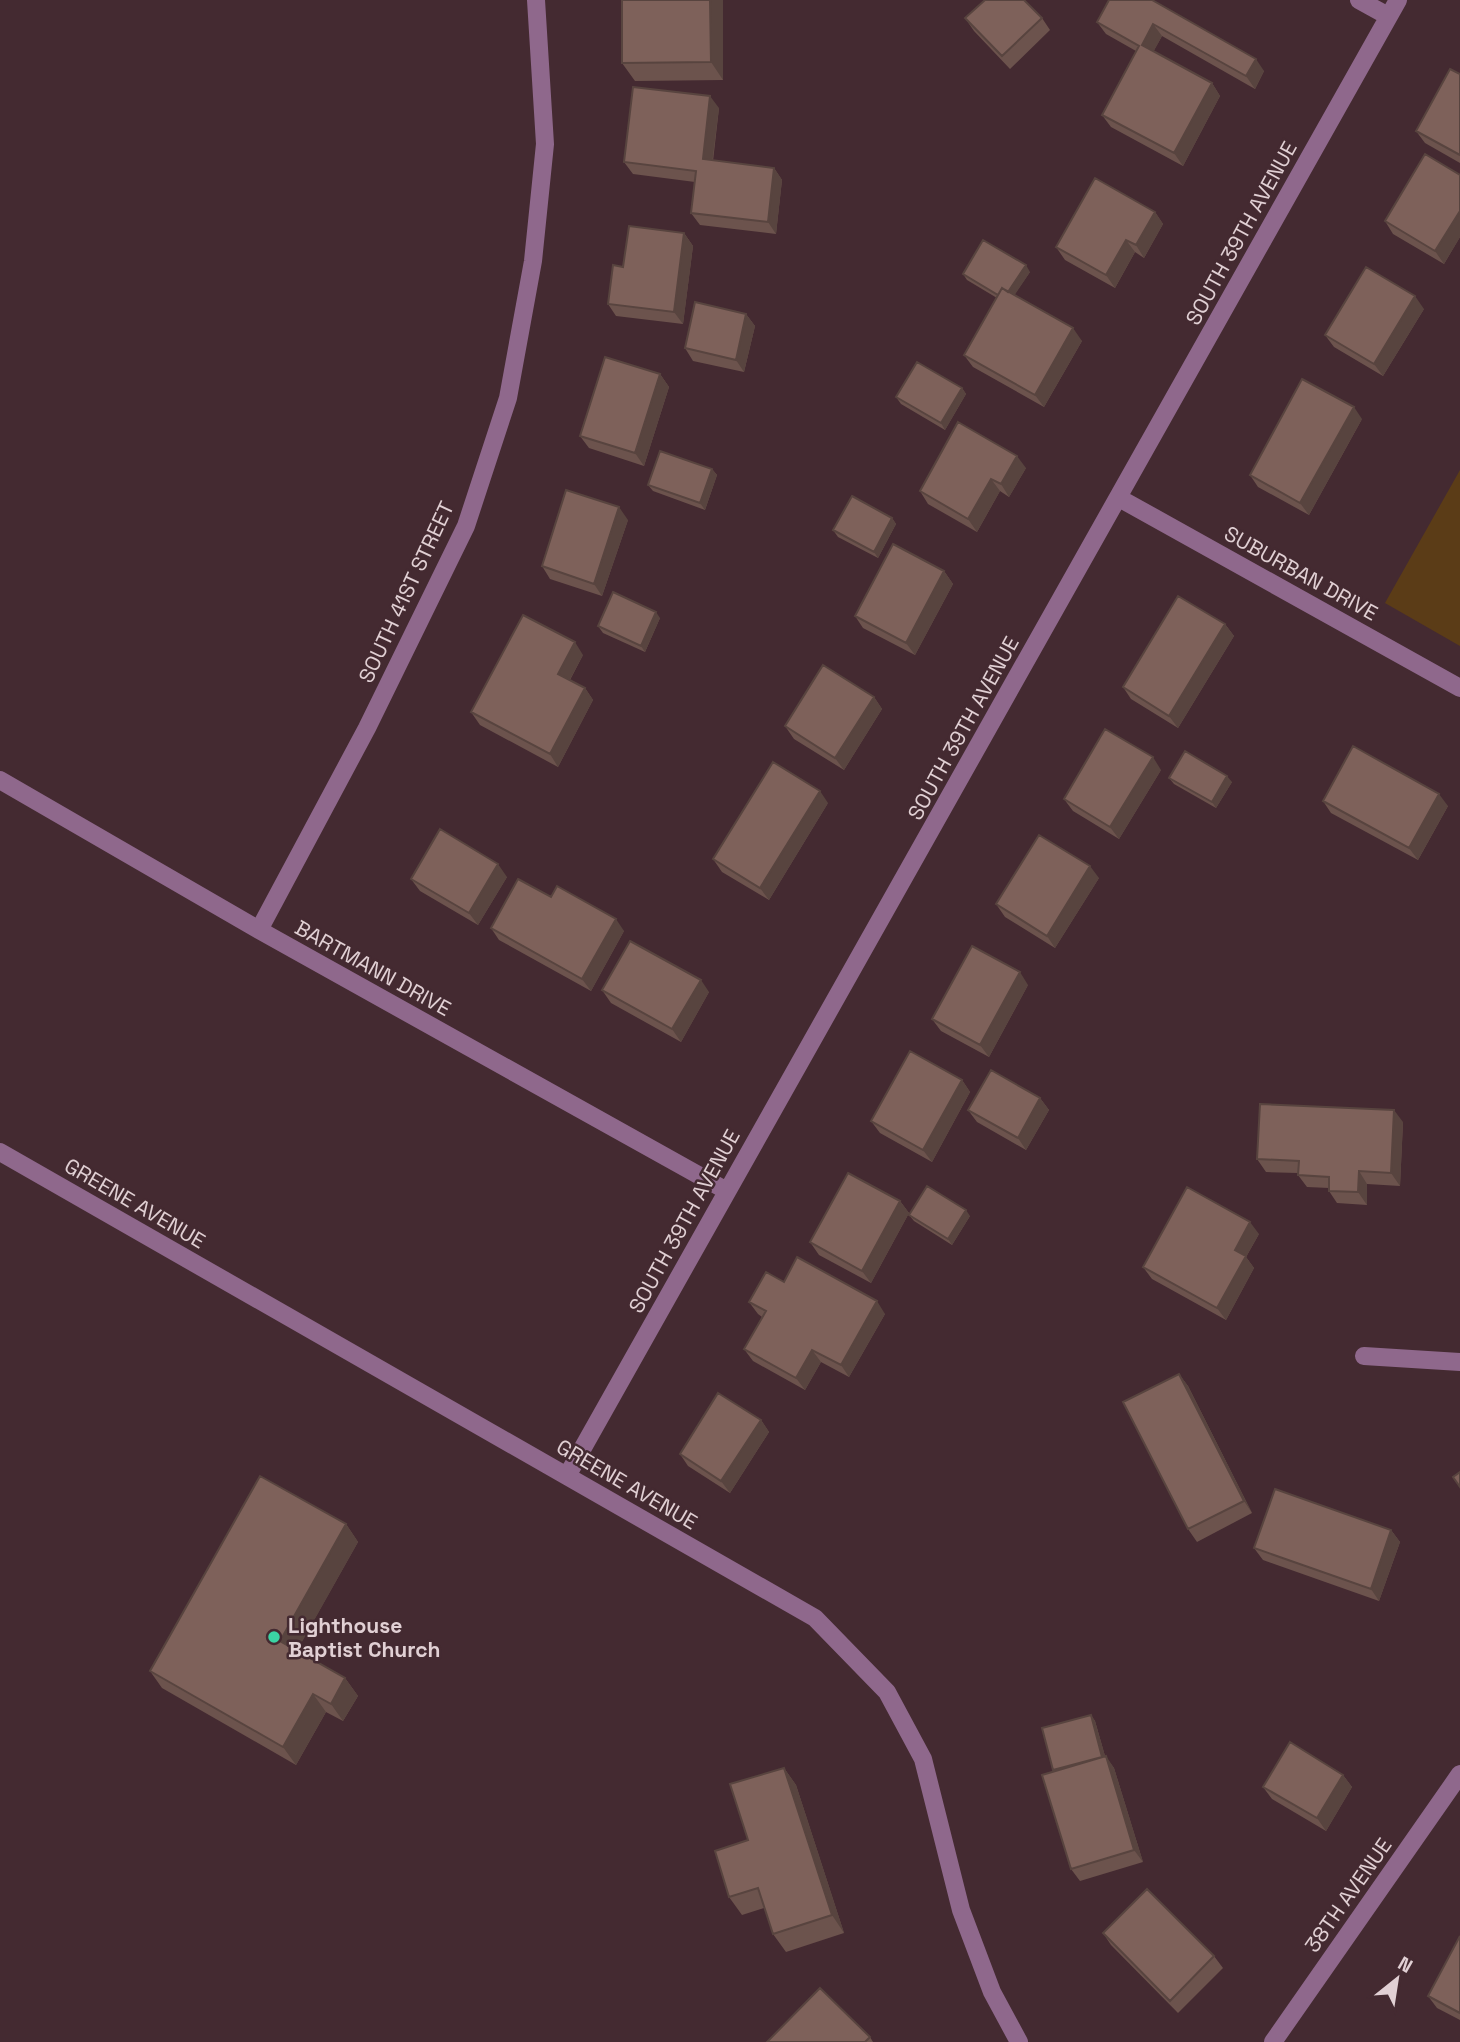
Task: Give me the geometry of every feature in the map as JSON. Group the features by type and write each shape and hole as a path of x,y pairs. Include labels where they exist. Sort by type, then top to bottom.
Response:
{"street":[{"name":"SOUTH 41ST STREET","path":"258,930 368,728 466,526 508,398 533,261 545,144 536,0"},
{"path":"1359,0 1388,16"},
{"name":"SOUTH 39TH AVENUE","path":"567,1476 1398,0"},
{"name":"SUBURBAN DRIVE","path":"1119,498 1460,688"},
{"name":"BARTMANN DRIVE","path":"0,780 258,930 727,1191"},
{"name":"GREENE AVENUE","path":"0,1152 816,1618 887,1692 923,1759 961,1910 992,1992 1019,2042"},
{"path":"1364,1356 1460,1362"},
{"name":"38TH AVENUE","path":"1273,2042 1460,1774"}],"shaded area":[{"path":"1460,470 1460,646 1385,603"}],"building":[{"path":"622,0 710,0 711,62 622,63"},
{"path":"985,0 1024,0 1042,18 1002,56 965,18"},
{"path":"1109,0 1152,0 1256,59 1246,76 1153,24 1142,45 1212,83 1174,153 1102,115 1139,46 1097,22"},
{"path":"1450,69 1460,74 1460,155 1416,131"},
{"path":"633,87 710,96 703,159 774,168 768,222 691,213 696,171 624,162"},
{"path":"1425,154 1460,175 1460,211 1435,251 1385,221"},
{"path":"1095,178 1155,212 1136,245 1126,240 1106,275 1056,247"},
{"path":"629,226 684,233 674,312 608,304 613,265 623,267"},
{"path":"983,240 1026,265 1008,292 1002,288 998,295 963,274"},
{"path":"1366,267 1415,296 1374,364 1325,335"},
{"path":"1002,288 1073,328 1035,395 964,355"},
{"path":"695,302 746,314 736,360 685,348"},
{"path":"605,357 660,374 635,453 580,436"},
{"path":"917,362 962,388 941,423 896,397"},
{"path":"1302,379 1354,407 1300,503 1250,475"},
{"path":"958,422 1017,456 1001,484 991,479 968,519 920,491"},
{"path":"660,451 712,469 700,503 648,485"},
{"path":"566,490 619,507 594,584 542,566"},
{"path":"852,496 892,518 874,552 833,530"},
{"path":"893,544 944,571 906,643 855,616"},
{"path":"613,592 656,612 641,646 598,626"},
{"path":"1178,596 1225,624 1169,716 1123,687"},
{"path":"523,615 575,642 558,674 585,688 550,754 471,712"},
{"path":"823,665 874,697 835,758 785,726"},
{"path":"1105,729 1153,757 1110,827 1064,799"},
{"path":"1353,746 1439,794 1409,848 1323,801"},
{"path":"1185,751 1227,776 1212,802 1169,778"},
{"path":"773,762 820,791 760,888 713,859"},
{"path":"440,829 498,864 469,913 411,879"},
{"path":"1039,835 1090,866 1047,936 996,904"},
{"path":"518,879 551,897 557,886 616,919 582,979 491,928"},
{"path":"630,941 701,980 672,1029 602,990"},
{"path":"972,946 1020,972 980,1045 932,1019"},
{"path":"910,1051 962,1080 923,1150 871,1121"},
{"path":"991,1070 1040,1098 1018,1138 968,1110"},
{"path":"1260,1104 1394,1110 1391,1173 1359,1171 1358,1192 1329,1191 1329,1177 1298,1175 1299,1161 1257,1159"},
{"path":"848,1173 900,1201 862,1271 810,1242"},
{"path":"927,1186 966,1210 948,1239 909,1215"},
{"path":"1187,1187 1250,1222 1235,1250 1246,1256 1217,1308 1143,1267"},
{"path":"797,1257 877,1301 841,1365 812,1350 796,1378 744,1349 766,1311 749,1302 766,1272 784,1282"},
{"path":"1179,1374 1244,1501 1188,1529 1123,1402"},
{"path":"718,1393 761,1420 721,1481 680,1454"},
{"path":"1460,1472 1460,1487 1453,1477"},
{"path":"260,1476 346,1524 280,1641 345,1678 331,1704 313,1694 283,1747 150,1671"},
{"path":"1275,1489 1391,1530 1371,1589 1254,1548"},
{"path":"1091,1715 1102,1757 1053,1770 1042,1728"},
{"path":"1290,1742 1343,1775 1317,1818 1263,1787"},
{"path":"1106,1756 1134,1850 1071,1869 1042,1775"},
{"path":"784,1768 832,1915 773,1934 758,1888 729,1897 715,1851 748,1840 730,1784"},
{"path":"1147,1889 1214,1956 1170,2001 1103,1933"},
{"path":"1460,1936 1460,2013 1428,1996"},
{"path":"820,1988 870,2037 865,2042 767,2042"}],"place":[{"name":"Lighthouse Baptist Church","path":"274,1637"}]}
